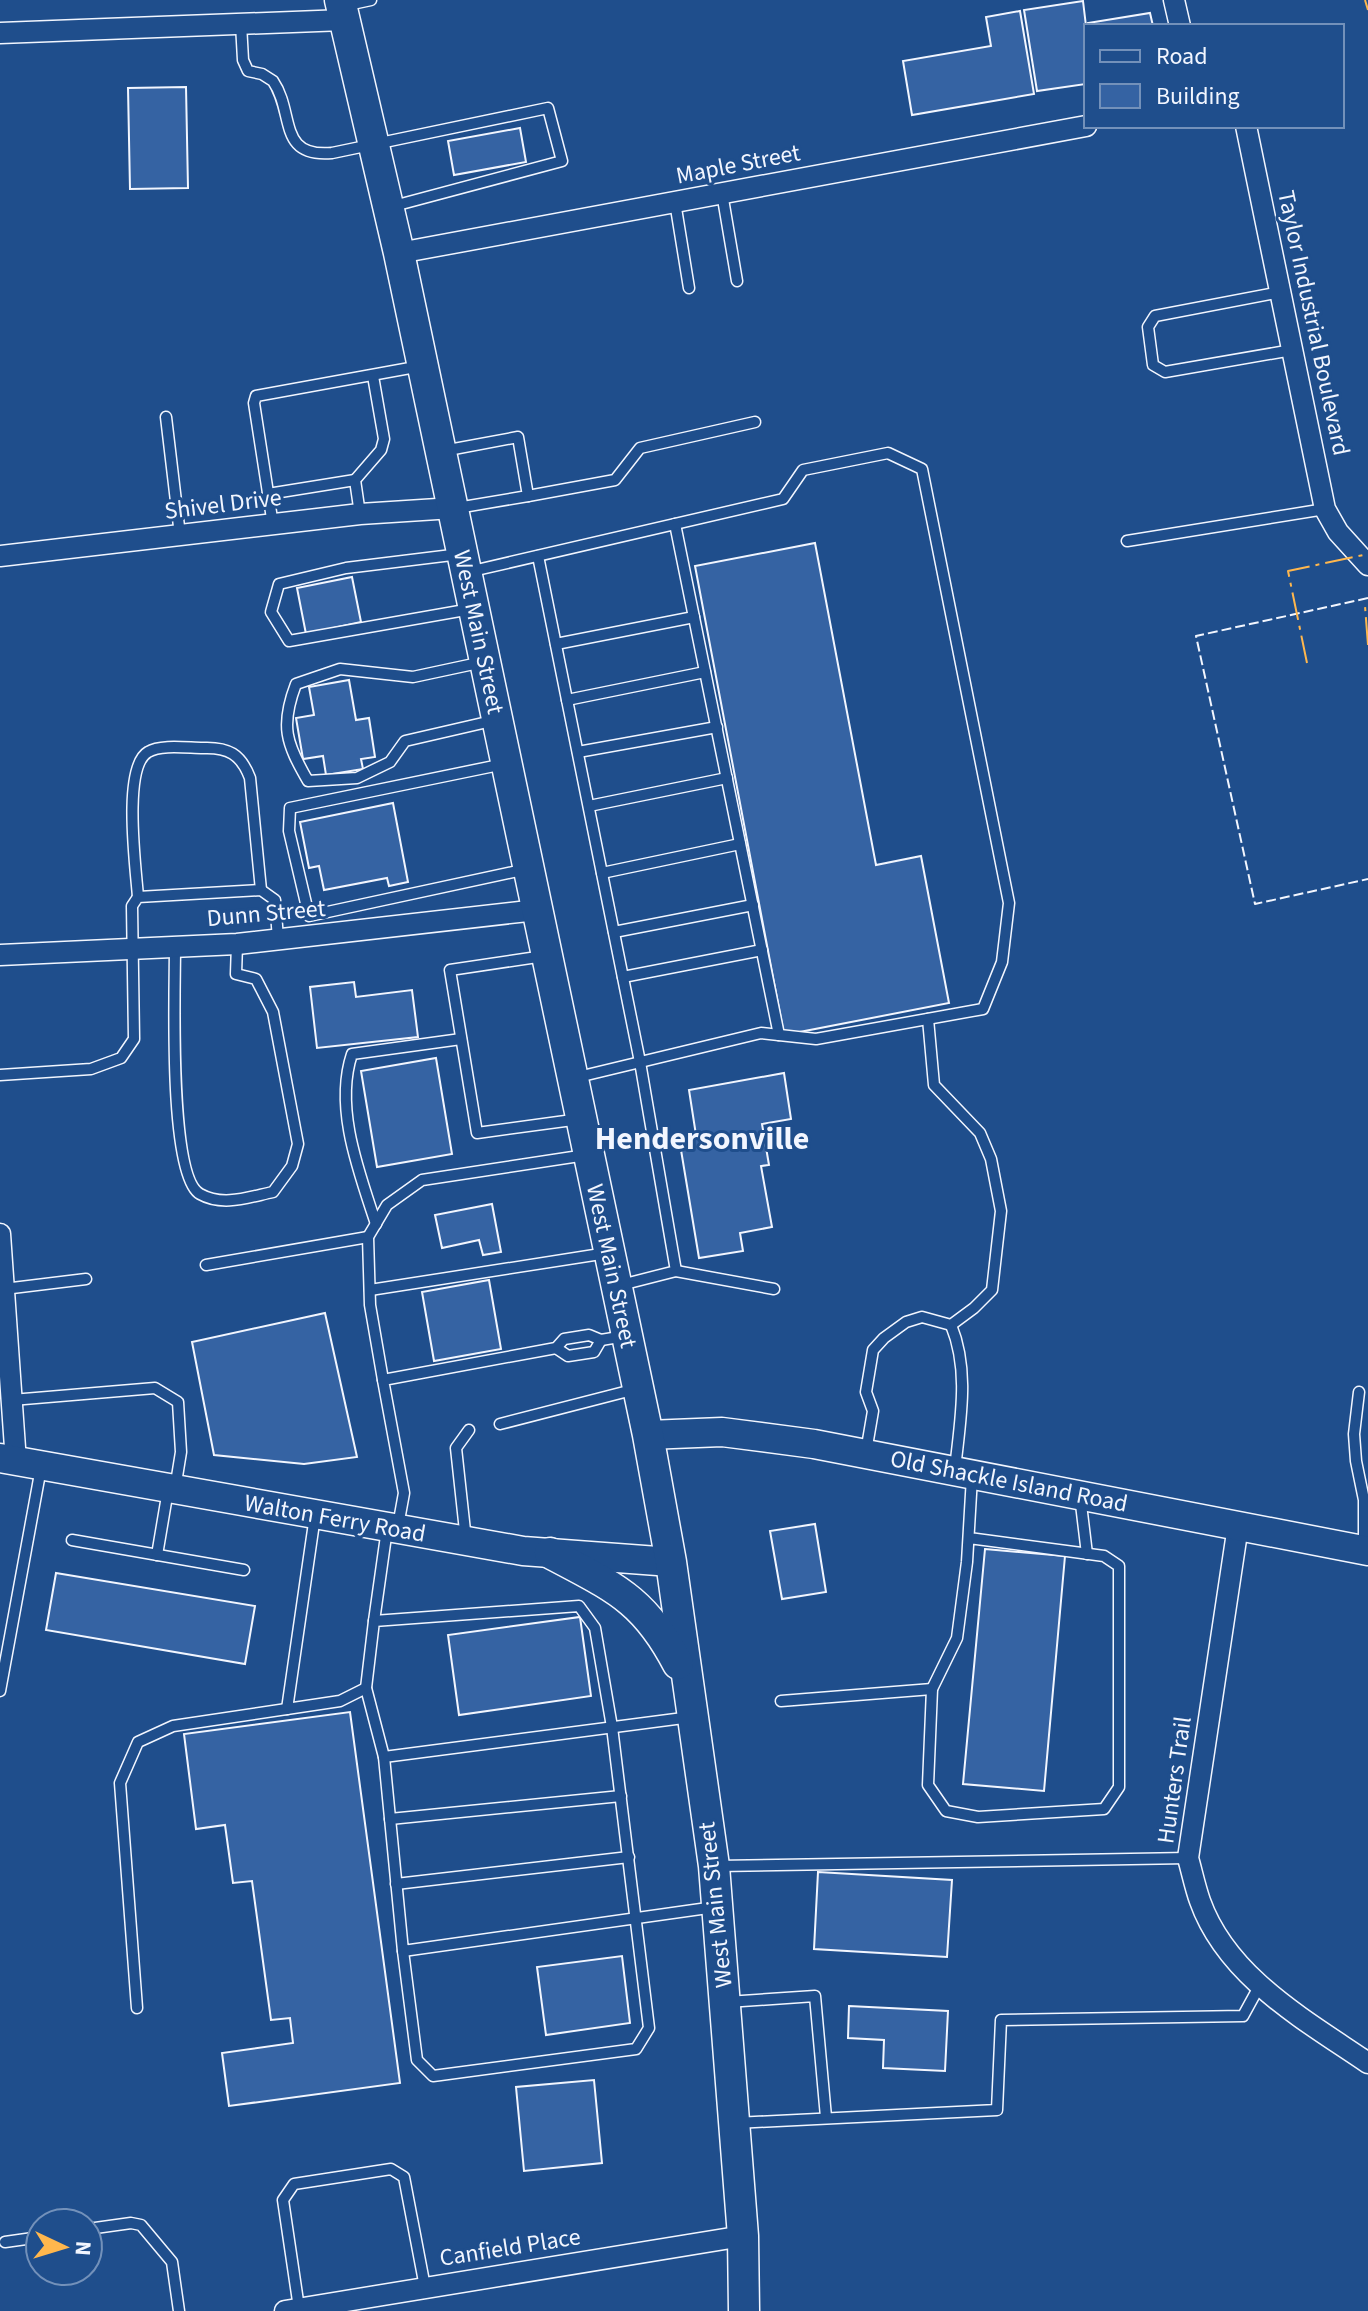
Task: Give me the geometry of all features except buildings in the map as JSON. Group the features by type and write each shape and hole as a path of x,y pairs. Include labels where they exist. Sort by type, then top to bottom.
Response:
{"main road":[{"name":"West Main Street","path":"342,9 399,253 616,1286 614,1338 638,1389 671,1562 714,1866 743,2236 744,2311"},
{"path":"550,1553 612,1586 643,1611 664,1638 688,1684"}],"street":[{"path":"1174,0 1180,24"},
{"path":"0,33 241,24 342,9"},
{"name":"Maple Street","path":"399,253 1084,126"},
{"name":"Taylor Industrial Boulevard","path":"1246,128 1325,509 1338,532 1368,565"},
{"name":"Shivel Drive","path":"0,556 360,514 453,508"},
{"name":"Dunn Street","path":"0,955 237,944 537,910"},
{"path":"0,1234 19,1462"},
{"name":"Old Shackle Island Road","path":"648,1435 722,1432 814,1444 1366,1550"},
{"name":"Walton Ferry Road","path":"19,1462 466,1541 550,1553 671,1562"},
{"name":"Hunters Trail","path":"1238,1526 1188,1858 1200,1902 1214,1930 1241,1967 1281,2004 1368,2063"},
{"name":"Canfield Place","path":"292,2310 743,2236"}],"lane":[{"path":"342,9 371,0"},
{"path":"241,24 243,60 248,71 262,74 277,87 290,132 297,145 307,152 319,154 548,108 562,161 388,208"},
{"path":"722,193 737,281"},
{"path":"675,202 689,288"},
{"path":"1281,292 1155,316 1148,327 1153,365 1165,372 1292,350"},
{"path":"273,525 254,403 256,396 422,366"},
{"path":"268,494 355,480 381,450 384,439 373,376"},
{"path":"166,417 180,535"},
{"path":"453,508 615,480 640,448 755,422"},
{"path":"441,451 518,437 528,496"},
{"path":"474,608 289,641 271,612 279,584 346,568 538,556 783,499 803,470 888,453 922,469 1009,903 1002,962 983,1009 816,1039 761,1033 572,1078"},
{"path":"355,480 360,514"},
{"path":"1127,541 1325,509"},
{"path":"675,524 779,1035"},
{"path":"538,556 640,1062 676,1271"},
{"path":"556,644 694,617"},
{"path":"485,662 413,677 340,669 296,684 286,711 290,750 308,781 357,778 390,762 405,741 497,720"},
{"path":"567,700 705,672"},
{"path":"578,752 717,727"},
{"path":"0,1075 91,1069 121,1058 134,1039 132,906 138,897 134,777 141,756 151,749 214,747 230,750 244,763 250,778 261,890"},
{"path":"506,764 290,808 289,831 309,916 528,869"},
{"path":"589,806 727,778"},
{"path":"602,873 740,844"},
{"path":"138,897 261,890 275,900 278,939"},
{"path":"614,932 753,905"},
{"path":"175,947 177,1129 187,1179 199,1194 225,1202 273,1192 292,1166 298,1144 273,1012 256,979 236,974 237,944"},
{"path":"623,977 762,950"},
{"path":"546,955 450,970 477,1133 581,1119"},
{"path":"928,1019 934,1085 980,1133 991,1159 1001,1211 992,1290 951,1325"},
{"path":"376,1224 358,1171 347,1109 345,1073 352,1054 461,1039"},
{"path":"374,1621 579,1606 595,1628 612,1727 649,2028 636,2049 433,2076 417,2060 384,1757 366,1688 374,1621 392,1528 404,1493 370,1290 368,1237 387,1205 422,1180 589,1155"},
{"path":"206,1265 368,1237"},
{"path":"370,1290 609,1253"},
{"path":"616,1286 676,1271 774,1289"},
{"path":"4,1289 86,1279"},
{"path":"866,1454 873,1411 866,1392 873,1350 906,1322 922,1317 951,1325 957,1337 964,1383 963,1473 969,1538 957,1638 932,1689 928,1785 946,1811 978,1817 1104,1809 1119,1787 1119,1566 1104,1556 969,1538"},
{"path":"383,1380 556,1348 564,1339 589,1335 614,1338"},
{"path":"556,1348 568,1356 594,1352 614,1338"},
{"path":"12,1400 155,1388 178,1402 181,1452 157,1555"},
{"path":"500,1424 638,1389"},
{"path":"1359,1392 1354,1434 1364,1500 1366,1550"},
{"path":"466,1541 456,1448 469,1430"},
{"path":"0,1691 19,1462"},
{"path":"1080,1494 1087,1554"},
{"path":"287,1709 316,1514"},
{"path":"72,1540 244,1570"},
{"path":"137,2008 120,1783 138,1742 173,1726 340,1701 366,1688"},
{"path":"781,1701 932,1689"},
{"path":"384,1757 693,1717"},
{"path":"390,1819 621,1796"},
{"path":"396,1884 629,1857"},
{"path":"714,1866 1188,1858"},
{"path":"403,1951 717,1906"},
{"path":"734,2123 997,2110 1001,2020 1243,2016 1260,1985"},
{"path":"724,2002 815,1996 826,2117"},
{"path":"292,2310 283,2200 294,2184 391,2169 404,2177 425,2287"},
{"path":"104,2227 131,2223 141,2225 172,2262 179,2311"},
{"path":"5,2242 24,2239"}],"fence":[{"path":"1368,598 1196,636 1255,904 1368,879"}],"power":[{"path":"1365,0 1368,10"},
{"path":"1307,663 1288,571 1368,554"},
{"path":"1368,606 1365,606 1368,645"}],"district":[{"name":"Hendersonville","path":"702,1138"}]}
